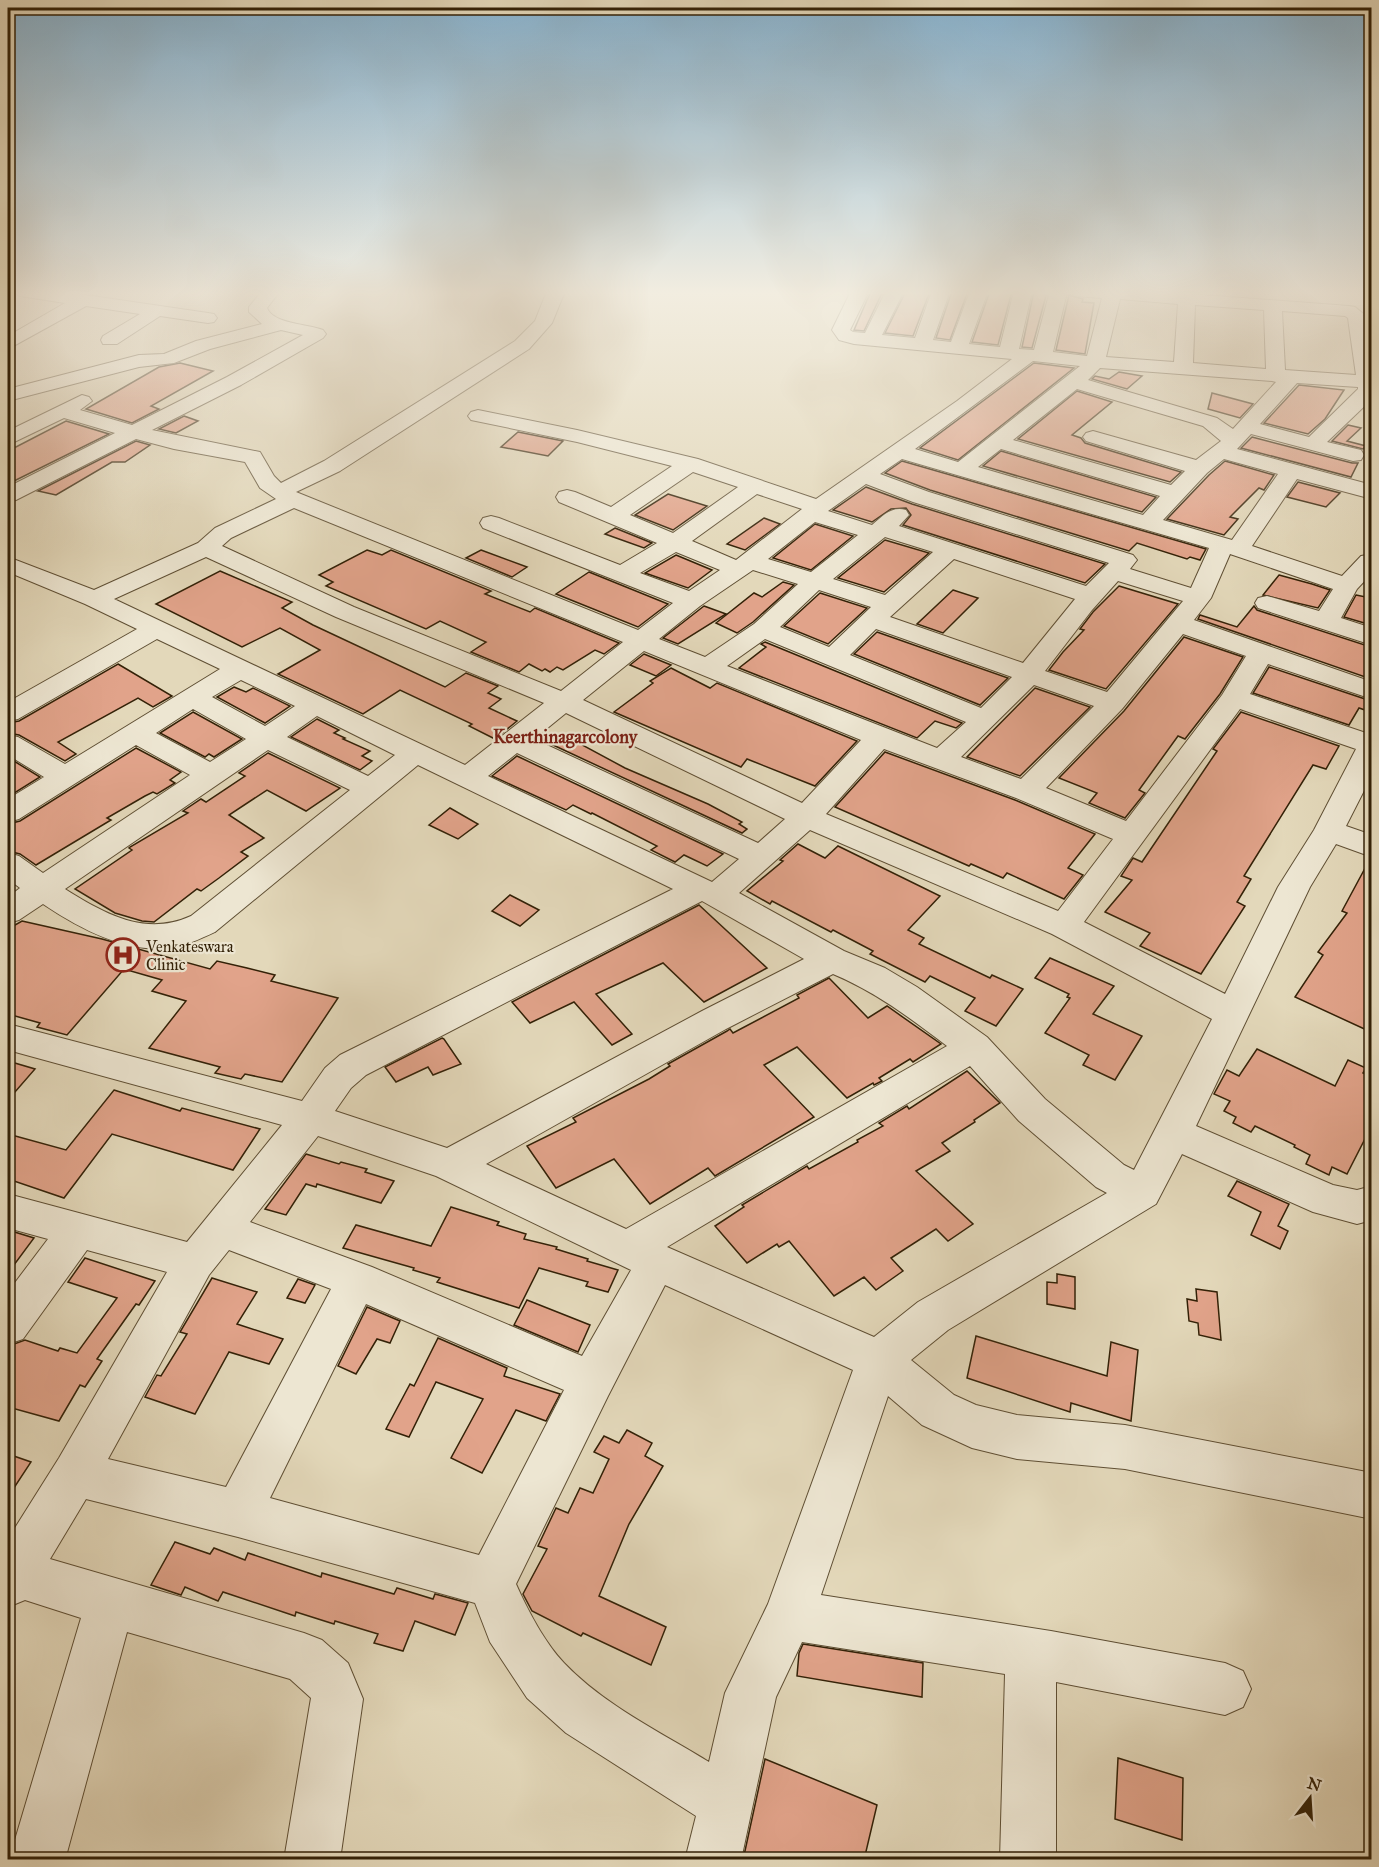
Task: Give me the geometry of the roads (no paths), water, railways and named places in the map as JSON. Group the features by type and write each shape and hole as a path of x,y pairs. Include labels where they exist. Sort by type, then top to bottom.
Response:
{"street":[{"path":"8,395 73,378"},
{"path":"9,435 128,378"},
{"path":"8,495 239,378"},
{"path":"94,599 206,548 223,533 254,517 470,378"},
{"path":"466,779 691,601 744,566 815,510 898,451 983,411 1014,378"},
{"path":"961,470 995,441 1078,378"},
{"path":"1226,378 1271,398"},
{"path":"1148,524 1199,468 1235,440 1271,398 1283,378"},
{"path":"1308,378 1369,381 1364,395 1313,444"},
{"path":"1074,382 1210,422 1235,440 1291,471 1371,492"},
{"path":"1062,459 1117,421 1153,405"},
{"path":"61,411 174,443 252,457 262,475 287,496 879,737 1026,791 1132,835"},
{"path":"983,411 1021,422"},
{"path":"478,416 577,436 690,464 815,510 1092,596"},
{"path":"1093,437 1199,468"},
{"path":"1235,440 1313,444 1353,455"},
{"path":"995,441 1176,494"},
{"path":"898,451 1230,547 1347,586"},
{"path":"612,518 690,464"},
{"path":"1026,791 1112,703 1199,598 1230,547 1291,471"},
{"path":"863,475 921,497 1125,560 1059,633 1030,673 985,720 940,761"},
{"path":"621,574 674,543 754,486"},
{"path":"708,668 763,629 814,582 921,497"},
{"path":"567,498 674,543 744,566 814,582 1030,673 1112,703"},
{"path":"1037,533 1081,504"},
{"path":"491,523 691,601"},
{"path":"206,548 345,612 562,702 806,817 1064,926 1231,1013"},
{"path":"834,657 880,611 949,551"},
{"path":"1326,621 1347,586 1369,561"},
{"path":"8,564 94,599 466,779 708,892 832,960 873,977 905,996 975,1047 1032,1110 1110,1176 1142,1192"},
{"path":"1113,572 1199,598"},
{"path":"1267,603 1371,637"},
{"path":"1177,623 1371,691"},
{"path":"763,629 985,720"},
{"path":"8,713 155,630"},
{"path":"1064,926 1234,698 1262,652"},
{"path":"8,812 239,669"},
{"path":"193,698 266,738 371,789"},
{"path":"713,1860 751,1693 789,1615 878,1360 933,1316 1142,1192 1174,1133 1294,887 1368,761 1234,698"},
{"path":"8,912 315,705"},
{"path":"136,733 211,775"},
{"path":"312,1860 337,1699 330,1680 304,1658 11,1577 75,1474 195,1262 310,1118 338,1078 352,1065 708,892 762,857 806,817 879,737"},
{"path":"513,740 762,857"},
{"path":"8,743 66,777"},
{"path":"8,863 43,890 77,911 128,933 162,937 182,934 203,924 414,754"},
{"path":"1329,830 1371,847"},
{"path":"450,1165 714,1020 832,960"},
{"path":"8,1037 310,1118 450,1165 642,1255 878,1360 938,1410 972,1426 1017,1437 1125,1446 1371,1496"},
{"path":"725,1803 584,1714 545,1680 508,1624 491,1583 592,1381 642,1255 975,1047"},
{"path":"1174,1133 1327,1200 1357,1207 1371,1203"},
{"path":"8,1211 195,1262"},
{"path":"221,1229 357,1280 592,1381"},
{"path":"8,1325 78,1230"},
{"path":"238,1513 357,1280"},
{"path":"75,1474 238,1513 491,1583"},
{"path":"37,1860 110,1603"},
{"path":"789,1615 1031,1653 1225,1689"},
{"path":"1028,1860 1031,1653"}],"place":[{"name":"Venkateswara Clinic","path":"123,955"}],"district":[{"name":"Keerthinagarcolony","path":"565,737"}]}
